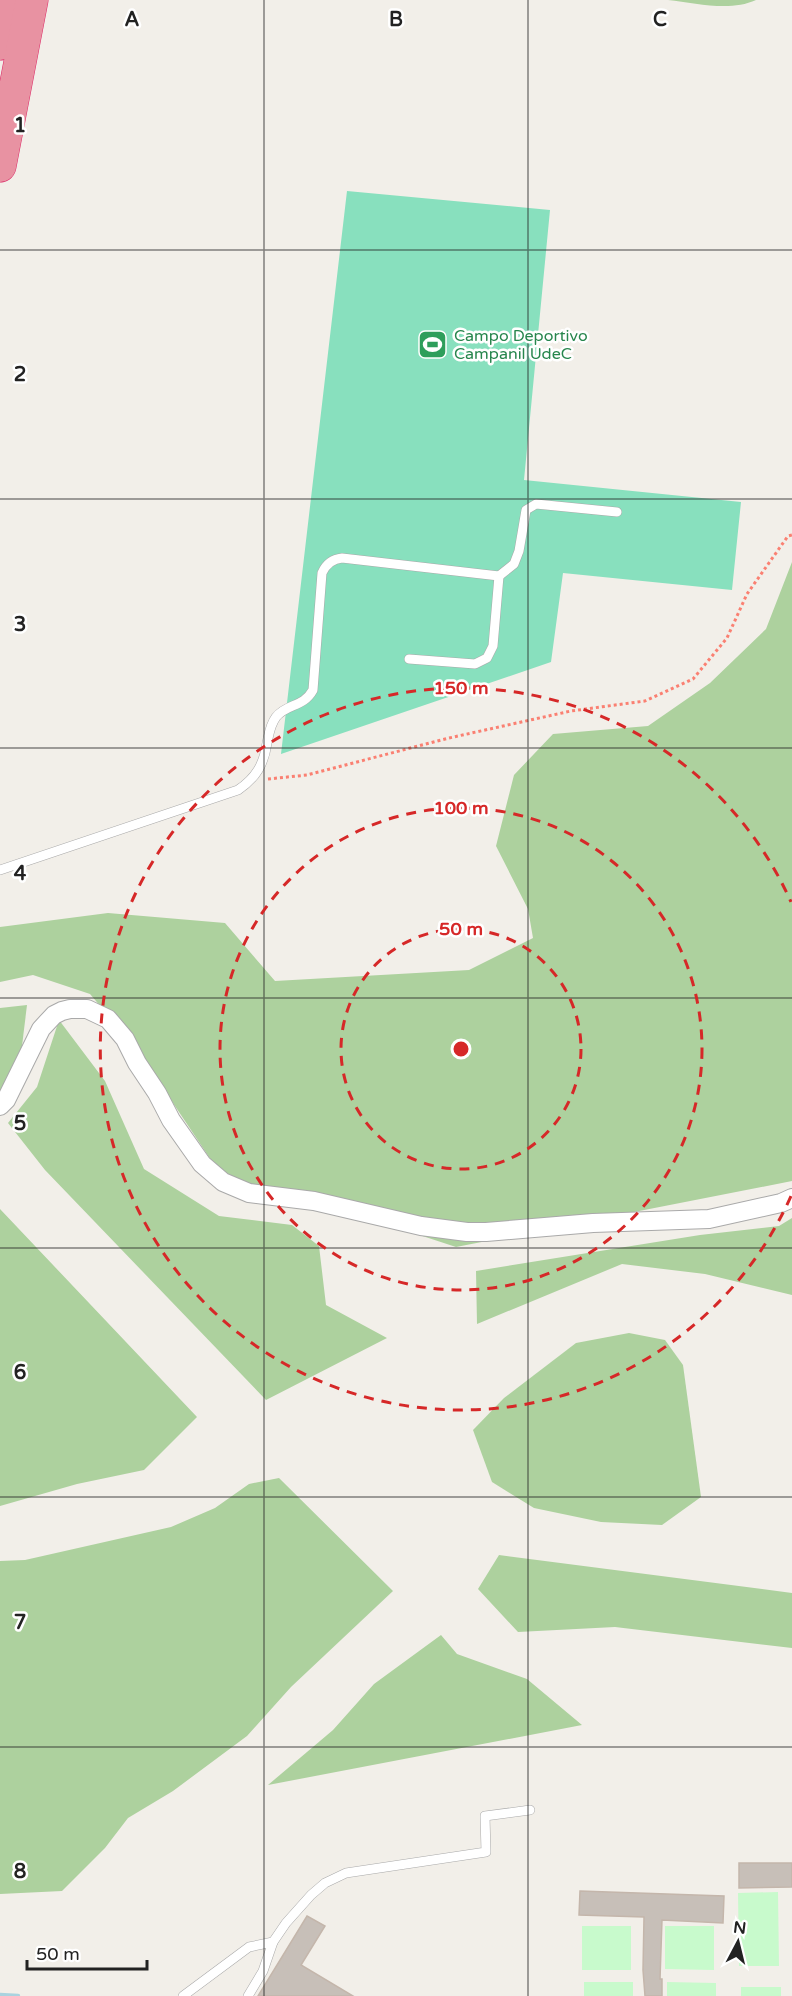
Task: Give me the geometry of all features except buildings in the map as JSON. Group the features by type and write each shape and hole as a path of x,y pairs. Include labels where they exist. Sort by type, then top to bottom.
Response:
{"highway":[{"path":"0,44 8,0"},
{"path":"0,166 32,0"}],"street":[{"path":"0,1106 6,1100 41,1029 62,1011 79,1008 102,1015 120,1032 171,1120 202,1164 224,1182 249,1193 314,1201 444,1230 486,1232 593,1223 709,1219 781,1203 792,1198"}],"lane":[{"path":"0,870 238,789 251,781 262,764 270,728 277,715 308,700 313,690 322,573 330,562 342,558 499,576 514,564 519,551 526,510 536,504 617,512"},
{"path":"409,659 475,664 487,658 493,646 499,576"},
{"path":"248,1996 263,1971 273,1942 310,1895 325,1883 346,1873 486,1852 485,1816 530,1810"},
{"path":"183,1996 249,1947 273,1942"}],"path":[{"path":"251,781 308,775 448,738 571,711 645,701 683,684 693,679 727,638 747,594 788,536 792,535"}],"green space":[{"path":"668,0 756,0 746,4 724,6"},
{"name":"Campo Deportivo Campanil UdeC","path":"347,191 550,210 524,480 741,502 732,590 563,573 551,662 281,754"},
{"path":"792,562 792,1181 456,1247 334,1207 229,1187 137,1049 90,994 33,975 0,982 0,927 108,913 225,923 275,981 469,970 533,938 528,909 496,846 514,775 553,734 648,726 710,683 766,629"},
{"path":"27,1005 22,1046 10,1090 0,1098 0,1008"},
{"path":"59,1020 105,1081 144,1169 219,1216 292,1225 319,1246 326,1305 387,1338 266,1400 45,1170 8,1123 37,1087"},
{"path":"0,1209 197,1417 144,1470 77,1484 0,1506"},
{"path":"792,1218 792,1295 705,1274 622,1264 477,1324 476,1271 700,1235 779,1226"},
{"path":"629,1333 665,1340 683,1365 701,1497 662,1525 601,1522 534,1508 492,1482 473,1430 504,1398 576,1343"},
{"path":"279,1478 393,1591 291,1687 247,1736 173,1791 128,1818 105,1848 62,1891 0,1894 0,1561 25,1560 171,1527 215,1508 249,1484"},
{"path":"499,1555 792,1593 792,1648 615,1627 518,1632 478,1589"},
{"path":"441,1635 457,1654 527,1679 582,1725 268,1785 333,1730 374,1684"},
{"path":"778,1892 779,1966 739,1966 738,1893"},
{"path":"582,1926 631,1926 631,1970 582,1970"},
{"path":"665,1926 714,1926 714,1970 665,1969"},
{"path":"584,1982 633,1982 633,1996 584,1996"},
{"path":"667,1982 716,1983 716,1996 667,1996"},
{"path":"741,1987 781,1987 781,1996 741,1996"}],"waterway":[{"path":"0,1995 18,1996"}],"place":[{"name":"Campo Deportivo Campanil UdeC","path":"433,345"}]}
